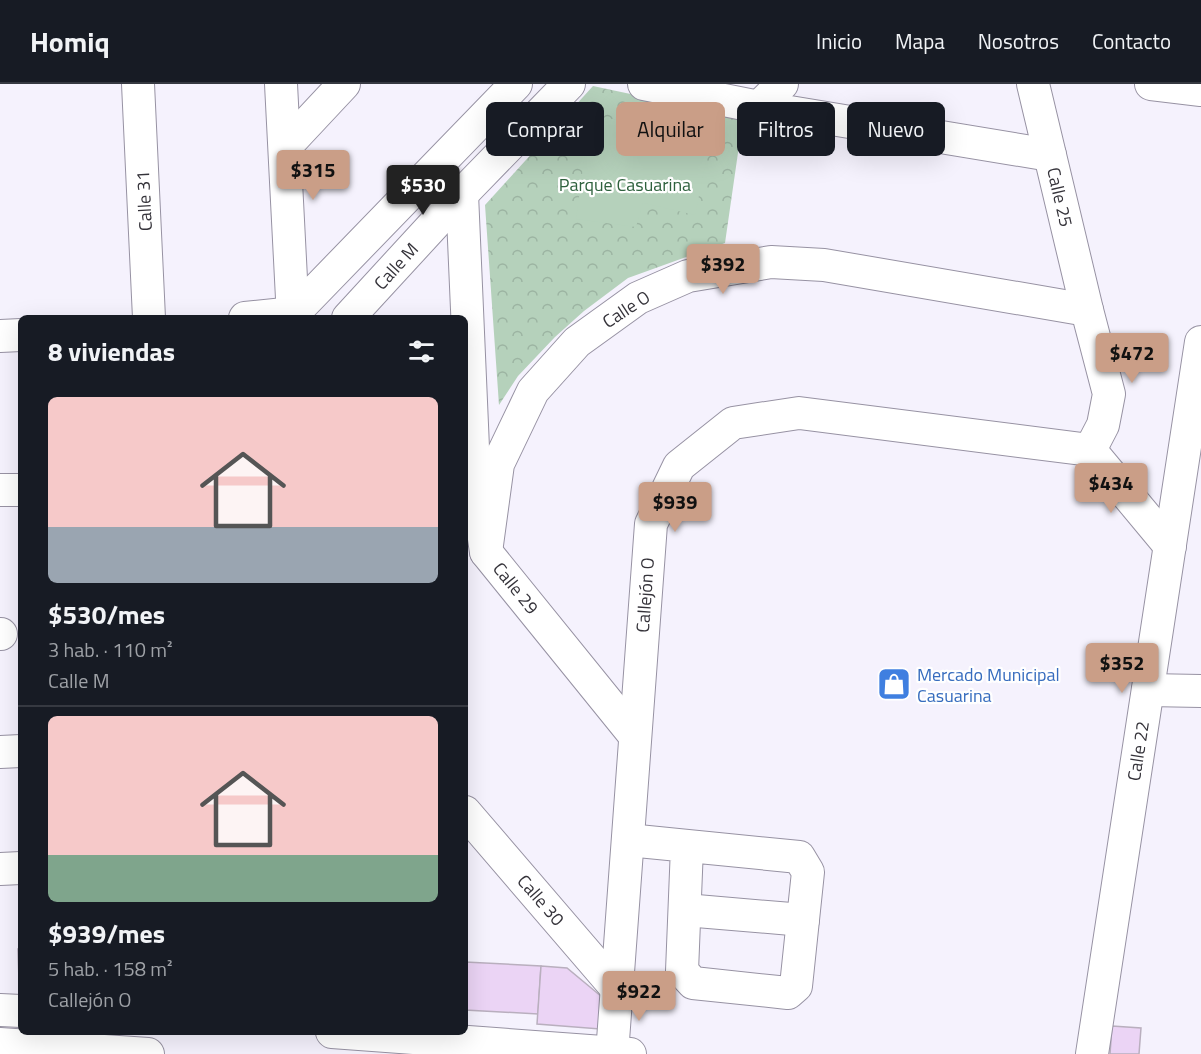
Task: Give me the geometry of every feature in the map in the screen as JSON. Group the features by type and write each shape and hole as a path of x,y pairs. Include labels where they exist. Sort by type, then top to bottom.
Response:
{"street":[{"name":"Calle 31","path":"138,84 149,315"},
{"path":"281,84 294,315"},
{"path":"286,146 344,84"},
{"path":"295,315 516,84"},
{"name":"Calle M","path":"351,315 462,194 569,84"},
{"path":"645,84 737,103"},
{"path":"764,102 782,84"},
{"name":"Calle 25","path":"1033,84 1087,310"},
{"path":"1150,84 1200,88"},
{"path":"835,120 1050,155"},
{"name":"Calle 29","path":"462,194 467,315"},
{"name":"Calle O","path":"486,552 498,464 533,391 578,342 638,298 688,276 771,262 824,265 1087,310"},
{"path":"1087,310 1109,394 1103,425 1090,450 1170,546"},
{"name":"Calle 29","path":"468,332 474,471 486,552 635,736"},
{"path":"0,336 18,335"},
{"name":"Calle 22","path":"1092,1054 1170,546 1197,391 1201,342"},
{"name":"Callejón O","path":"618,1054 617,989 651,524 679,466 733,423 799,413 1090,450"},
{"path":"0,490 18,490"},
{"path":"1148,690 1201,691"},
{"path":"0,752 18,751"},
{"name":"Calle 30","path":"468,815 617,989"},
{"path":"628,840 799,857 808,872 796,986 788,993 693,983 682,971 687,847"},
{"path":"0,869 18,868"},
{"path":"685,910 803,920"},
{"path":"0,1010 18,1011"},
{"path":"371,1035 618,1054"},
{"path":"0,1045 148,1054"}],"green space":[{"name":"Parque Casuarina","path":"593,86 668,102 616,102 616,156 725,156 725,114 737,117 738,156 725,243 628,278 584,311 555,337 518,376 499,405 485,205 529,156 604,156 604,102 578,102"},
{"path":"604,118 616,119 616,156 707,156 695,215 643,203 636,227 576,219 585,156 604,156"}],"building":[{"path":"468,962 541,966 538,1014 468,1010"},
{"path":"541,966 567,968 602,997 600,1029 537,1024"},
{"path":"1112,1026 1141,1028 1139,1054 1110,1054"}],"place":[{"name":"Mercado Municipal Casuarina","path":"894,684"}]}
